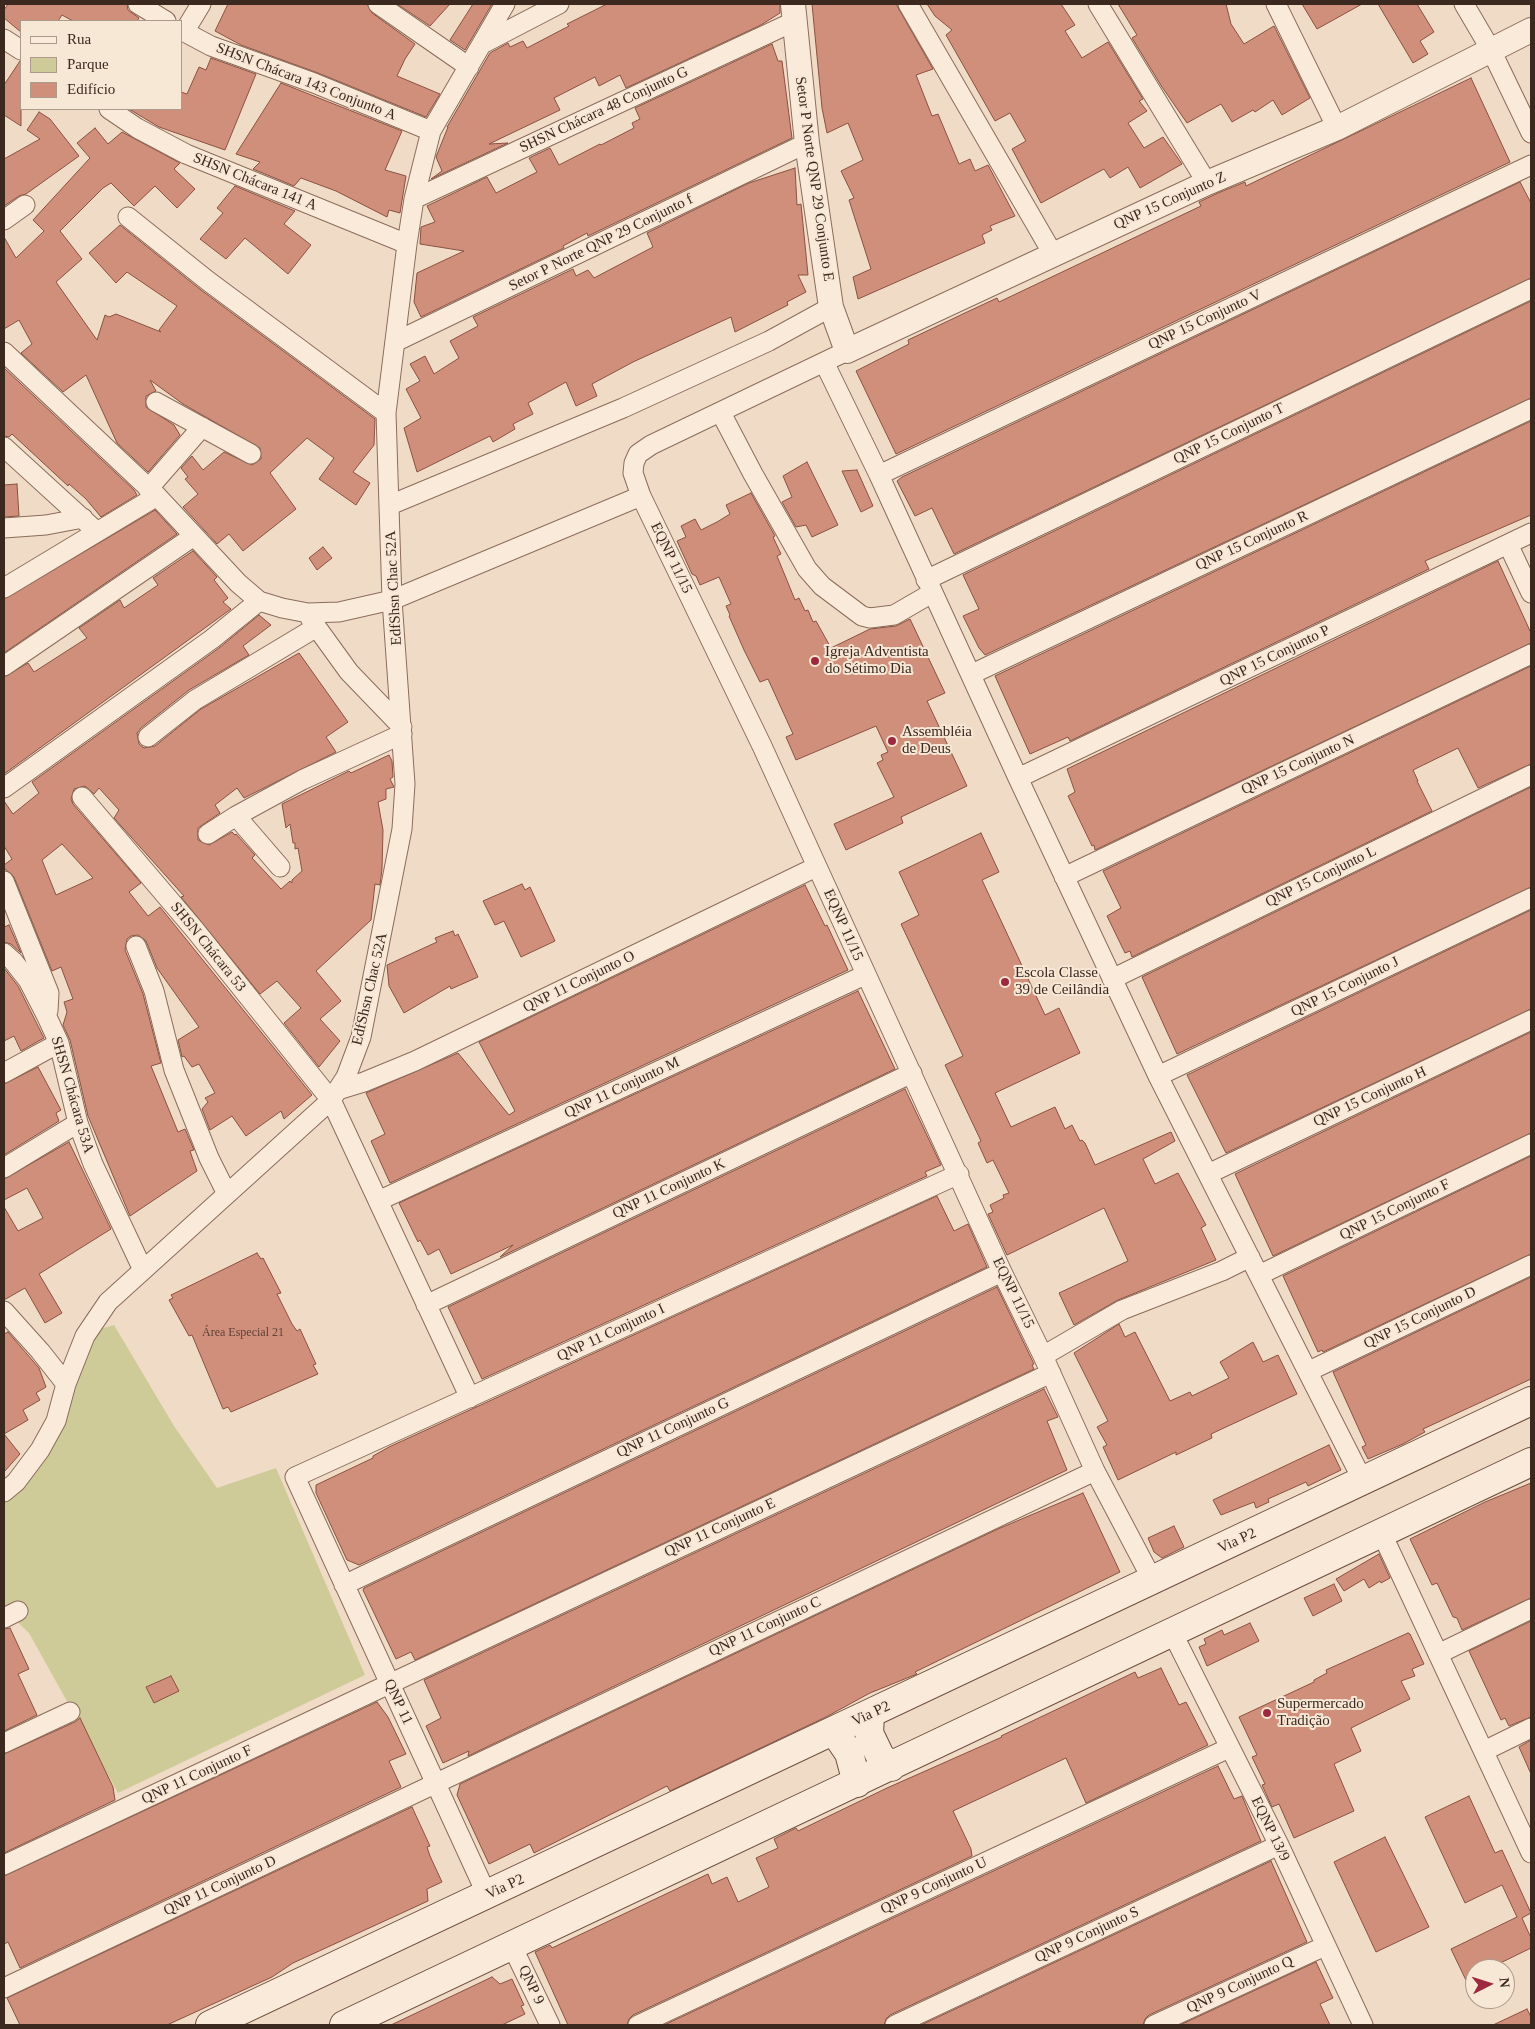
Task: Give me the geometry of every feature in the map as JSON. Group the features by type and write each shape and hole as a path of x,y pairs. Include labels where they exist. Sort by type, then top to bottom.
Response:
{"main road":[{"name":"Via P2","path":"210,2025 870,1715 1531,1401"},
{"path":"344,2025 857,1784 1531,1462"},
{"path":"870,1715 869,1733 880,1756 891,1767"},
{"path":"834,1731 849,1753 857,1784"}],"street":[{"path":"138,4 164,20"},
{"path":"183,31 201,4"},
{"path":"378,4 469,67"},
{"name":"EdfShsn Chac 52A","path":"4,1492 16,1482 40,1450 56,1421 66,1384 84,1336 108,1302 334,1095 346,1077 361,1037 402,829 405,784 392,600 386,413 407,244 414,199 431,131 505,4"},
{"path":"484,43 560,4"},
{"path":"908,4 1053,254"},
{"path":"1098,4 1207,183"},
{"path":"1276,4 1336,128"},
{"path":"1464,4 1491,50 1531,133"},
{"name":"Setor P Norte QNP 29 Conjunto E","path":"794,12 806,143 831,306 847,350"},
{"name":"SHSN Chácara 48 Conjunto G","path":"414,199 794,12"},
{"name":"QNP 15 Conjunto Z","path":"847,350 1207,183 1336,128 1531,30"},
{"name":"SHSN Chácara 143 Conjunto A","path":"183,31 211,46 314,83 431,131"},
{"path":"4,39 20,49"},
{"name":"SHSN Chácara 141 A","path":"110,110 137,128 186,154 407,244"},
{"name":"Setor P Norte QNP 29 Conjunto f","path":"395,342 806,143"},
{"name":"QNP 15 Conjunto V","path":"880,475 1531,165"},
{"path":"4,220 25,205"},
{"path":"128,217 208,281 386,413"},
{"name":"QNP 15 Conjunto T","path":"929,586 1531,289"},
{"path":"390,505 632,404 769,341 831,306"},
{"name":"EQNP 11/15","path":"847,350 652,445 638,454 634,463 633,473 640,496 762,746 865,975 959,1174 1002,1272 1051,1373 1095,1471 1153,1581"},
{"path":"4,352 153,492 238,583 259,602 312,620 349,672 402,730 302,780 236,816 208,834"},
{"path":"824,362 880,475 929,586 972,674 1018,778 1158,1076 1363,1481"},
{"path":"156,402 250,454"},
{"name":"QNP 15 Conjunto R","path":"972,674 1531,409"},
{"path":"721,413 807,569 822,586 855,611 870,618 894,615 929,586"},
{"path":"4,588 90,524 153,492 202,427"},
{"path":"4,446 90,524"},
{"path":"148,737 195,700 312,620 392,600 640,496"},
{"path":"4,528 90,524"},
{"name":"QNP 15 Conjunto P","path":"1018,778 1531,533"},
{"path":"4,666 194,536"},
{"path":"1508,544 1531,593"},
{"path":"4,788 212,639 259,602"},
{"name":"QNP 15 Conjunto N","path":"1064,877 1531,654"},
{"name":"QNP 15 Conjunto L","path":"1112,979 1531,775"},
{"name":"SHSN Chácara 53","path":"82,797 334,1095 378,1201 470,1398"},
{"path":"236,816 280,867"},
{"name":"QNP 11 Conjunto O","path":"334,1095 415,1061 816,867"},
{"path":"4,881 49,993 48,1017"},
{"name":"QNP 15 Conjunto J","path":"1158,1076 1531,898"},
{"path":"136,946 154,991 174,1070 209,1158 227,1194"},
{"name":"SHSN Chácara 53A","path":"4,953 28,980 48,1017 59,1043 78,1123 93,1164 143,1270"},
{"name":"QNP 11 Conjunto M","path":"378,1201 865,975"},
{"name":"QNP 15 Conjunto H","path":"1208,1174 1531,1020"},
{"path":"4,1072 59,1043"},
{"name":"QNP 11 Conjunto K","path":"426,1305 912,1073"},
{"path":"4,1168 78,1123"},
{"name":"QNP 15 Conjunto F","path":"1259,1275 1531,1144"},
{"name":"QNP 11 Conjunto I","path":"309,1509 295,1477 959,1174"},
{"path":"1043,1356 1122,1310 1250,1257"},
{"name":"QNP 15 Conjunto D","path":"1309,1371 1531,1265"},
{"name":"QNP 11 Conjunto G","path":"344,1586 1002,1272"},
{"path":"4,1311 40,1351 66,1384"},
{"name":"QNP 11 Conjunto E","path":"390,1684 1051,1373"},
{"name":"QNP 11 Conjunto C","path":"436,1784 1095,1471"},
{"name":"QNP 11","path":"309,1509 487,1895"},
{"path":"1382,1534 1530,1848"},
{"path":"1438,1654 1531,1609"},
{"name":"EQNP 13/9","path":"1173,1634 1278,1844 1362,2025"},
{"name":"QNP 11 Conjunto F","path":"4,1865 390,1684"},
{"path":"4,1743 70,1712"},
{"path":"1484,1751 1531,1728"},
{"name":"QNP 9 Conjunto U","path":"638,2025 1229,1748"},
{"name":"QNP 11 Conjunto D","path":"4,1988 436,1784"},
{"name":"QNP 9 Conjunto S","path":"895,2025 1278,1844"},
{"name":"QNP 9","path":"512,1946 550,2025"},
{"name":"QNP 9 Conjunto Q","path":"1154,2025 1325,1946"}],"green space":[{"path":"114,1325 174,1426 217,1488 276,1468 365,1675 118,1793 29,1633 4,1609 4,1483 29,1461 86,1333"}],"building":[{"path":"8,4 127,4 128,10 139,18 138,20 71,20 62,15 59,20 20,20 20,31 4,18 4,10"},
{"path":"228,4 367,4 372,13 415,44 397,76 440,94 426,117 318,73 241,45 215,31"},
{"path":"397,4 450,4 430,26"},
{"path":"473,4 492,4 465,50 450,40"},
{"path":"607,4 780,4 780,13 761,25 626,88 620,75 599,86 595,77 554,98 560,110 489,144 508,143 431,179 442,171 436,157 447,127 490,53 508,43 510,47 523,41 527,48 569,26 567,24"},
{"path":"812,4 896,4 933,69 916,75 932,116 938,114 959,164 970,159 975,171 988,165 1015,216 990,226 992,230 982,235 985,243 858,299 853,277 871,269 849,200 854,198 841,171 863,160 848,123 827,133 822,108"},
{"path":"927,4 1061,4 1075,25 1065,31 1082,58 1108,42 1143,99 1139,101 1147,111 1128,123 1144,148 1163,137 1182,164 1140,188 1128,167 1110,178 1104,169 1041,203 1012,149 1026,141 1010,113 995,121 946,35 952,30 935,16"},
{"path":"1118,4 1226,4 1231,24 1244,44 1274,26 1310,98 1282,115 1273,100 1255,112 1253,110 1232,122 1221,104 1187,123 1132,38 1137,35"},
{"path":"1302,4 1362,4 1317,29"},
{"path":"1378,4 1417,4 1434,32 1420,41 1428,54 1413,63"},
{"path":"772,44 778,61 782,61 792,138 588,236 587,233 563,246 564,248 421,317 414,302 417,273 464,251 420,244 421,227 435,222 427,206 487,177 496,193 537,172 529,158 550,148 559,165 634,128 632,123 640,119 635,108"},
{"path":"211,58 256,74 225,150 159,127 131,110 182,110 182,92 187,94 199,67 206,70"},
{"path":"20,61 21,126 4,115 4,85"},
{"path":"1471,78 1510,162 896,454 856,371 909,344 908,340 997,298 999,302 1201,206 1199,202 1245,182 1246,186"},
{"path":"281,83 402,131 385,170 406,176 400,213 389,210 387,217 336,191 301,178 294,186 253,169 260,162 236,154"},
{"path":"39,112 50,119 79,156 26,194 19,196 4,206 4,159 40,139 27,130"},
{"path":"95,128 108,144 122,132 180,163 174,169 195,189 177,208 155,186 134,206 111,183 103,188 60,231 82,259 56,282 97,340 105,315 109,317 116,314 161,332 159,330 177,306 127,272 116,283 89,253 120,225 201,290 375,419 374,445 353,472 370,483 356,505 319,479 334,458 307,438 270,473 296,509 243,551 229,534 217,544 183,507 198,494 185,479 188,477 181,468 192,456 203,470 224,452 252,465 261,459 260,448 183,404 150,380 156,391 146,396 146,407 174,425 180,435 148,472 117,443 86,375 63,392 21,353 32,344 19,320 4,329 4,237 16,258 44,231 33,220 90,158 77,143"},
{"path":"795,168 797,205 801,204 808,275 798,275 806,292 787,302 788,305 735,332 731,317 633,362 592,384 597,396 576,406 566,382 528,403 533,414 513,424 515,429 493,442 490,436 417,472 404,428 421,418 406,389 420,381 410,364 425,356 434,374 459,358 450,341 478,326 473,317 573,269 576,276 588,270 594,278 653,247 647,233 749,183"},
{"path":"1520,182 1531,203 1531,278 954,554 932,508 915,516 897,481 902,477"},
{"path":"235,186 295,211 284,224 311,245 288,274 245,238 226,259 200,239 223,213 217,208"},
{"path":"1531,301 1531,398 985,655 979,648 963,616 979,609 963,575"},
{"path":"4,368 134,490 137,495 101,517 86,499 69,484 68,486 12,434 9,437 4,436"},
{"path":"1531,421 1531,515 1425,561 1429,569 1070,741 1068,737 1030,754 995,676"},
{"path":"807,462 838,525 812,537 806,525 796,527 782,502 792,497 783,476"},
{"path":"857,470 873,506 861,512 842,471"},
{"path":"17,484 19,516 4,517 4,485"},
{"path":"751,493 775,536 773,537 781,554 777,556 795,600 799,598 805,611 808,610 813,622 816,621 831,648 870,629 896,626 910,619 945,693 927,701 967,786 901,817 903,823 846,850 834,824 894,797 877,763 883,760 881,755 888,752 876,726 796,760 786,737 793,734 768,679 760,682 744,650 729,616 726,606 731,604 719,577 700,585 696,576 692,574 677,541 686,537 681,526 695,519 701,530 730,514 726,505"},
{"path":"155,510 177,534 4,653 4,599"},
{"path":"323,547 332,558 317,570 309,558"},
{"path":"193,551 217,577 214,580 228,598 223,602 231,609 4,774 4,677 28,663 34,672 87,638 79,628 120,600 124,608 158,585 153,578"},
{"path":"1498,561 1531,633 1531,643 1095,850 1094,845 1092,846 1068,796 1075,792 1067,769"},
{"path":"259,615 271,625 243,646 249,655 189,690 141,728 137,733 139,744 144,748 155,746 201,709 299,653 348,722 326,737 336,752 244,798 237,788 215,805 220,813 198,828 198,840 209,845 232,832 236,834 255,855 252,858 281,889 290,881 292,883 292,880 302,871 298,848 295,849 295,843 293,843 290,824 286,828 282,804 349,771 351,773 389,755 392,761 393,777 390,779 394,787 386,789 386,799 378,802 383,830 380,885 375,884 371,920 316,971 341,1001 320,1019 340,1041 319,1067 284,1023 301,1008 277,981 260,994 181,897 184,896 114,818 119,810 99,788 94,794 85,786 74,789 71,799 73,804 141,883 129,892 148,916 160,907 312,1095 284,1119 281,1111 246,1136 232,1116 210,1130 202,1109 208,1102 205,1098 215,1093 199,1064 192,1067 184,1056 182,1057 178,1040 199,1027 157,968 146,941 138,935 131,936 127,939 125,950 143,994 161,1063 151,1066 178,1132 185,1129 194,1150 190,1151 197,1171 130,1216 88,1116 70,1040 63,1025 67,1012 64,1002 73,999 61,967 52,971 14,877 4,868 4,865 12,859 4,846 4,801 13,814 39,793 32,782 219,648","holes":["62,844 93,878 56,895 42,860"]},
{"path":"1531,666 1531,764 1478,788 1458,748 1413,770 1432,811 1132,957 1130,951 1125,953 1107,916 1121,908 1103,871"},
{"path":"1531,787 1531,887 1177,1054 1142,977"},
{"path":"981,833 999,872 982,880 1045,1015 1059,1008 1080,1053 995,1093 1011,1127 1055,1107 1065,1129 1072,1125 1080,1141 1082,1140 1085,1143 1095,1165 1171,1132 1175,1141 1143,1159 1155,1184 1178,1173 1206,1225 1201,1228 1216,1260 1118,1300 1074,1325 1059,1293 1128,1261 1104,1208 1007,1255 988,1214 993,1212 990,1205 1004,1198 1003,1195 1009,1193 993,1160 987,1163 978,1143 981,1141 945,1065 963,1056 901,924 919,915 899,872"},
{"path":"522,884 525,890 530,887 555,941 521,957 504,921 495,925 483,901"},
{"path":"805,885 825,926 827,925 848,970 390,1183 371,1141 385,1134 366,1093 458,1053 509,1115 515,1111 479,1042"},
{"path":"1531,910 1531,1009 1226,1153 1187,1075"},
{"path":"9,925 21,953 11,944 4,942 4,927"},
{"path":"453,931 455,936 458,934 478,977 451,989 450,986 404,1013 389,986 387,965 437,942 435,938"},
{"path":"4,968 18,986 44,1038 21,1051 14,1036 4,1041"},
{"path":"858,991 895,1069 500,1257 513,1245 451,1274 439,1249 428,1255 420,1240 418,1242 399,1203"},
{"path":"1531,1032 1531,1133 1273,1256 1235,1174"},
{"path":"38,1067 61,1110 56,1113 59,1121 4,1155 4,1084"},
{"path":"905,1089 941,1165 925,1172 927,1176 482,1379 448,1307"},
{"path":"69,1142 111,1229 39,1274 62,1313 45,1323 25,1288 4,1300 4,1207 18,1231 43,1218 27,1188 4,1200 4,1179"},
{"path":"1531,1156 1531,1254 1323,1352 1322,1350 1318,1352 1283,1276"},
{"path":"937,1196 954,1231 968,1224 987,1267 359,1565 347,1560 316,1493 316,1485 373,1458 373,1456 389,1447"},
{"path":"257,1253 261,1259 263,1258 281,1293 277,1294 292,1324 297,1331 300,1329 316,1364 313,1365 318,1374 231,1412 228,1407 223,1409 192,1335 189,1336 169,1300 173,1298 171,1295"},
{"path":"1531,1277 1531,1379 1423,1429 1425,1432 1368,1459 1362,1447 1366,1445 1333,1372"},
{"path":"997,1287 1034,1364 1032,1365 1034,1369 415,1660 411,1652 396,1659 363,1590 364,1588"},
{"path":"1119,1324 1125,1337 1135,1332 1170,1401 1190,1392 1192,1396 1229,1378 1220,1362 1253,1342 1263,1362 1278,1355 1297,1394 1211,1434 1212,1438 1176,1455 1176,1452 1118,1480 1103,1447 1107,1445 1097,1427 1108,1421 1074,1353"},
{"path":"8,1332 39,1368 46,1387 36,1393 40,1400 23,1410 28,1420 4,1434 4,1334"},
{"path":"1044,1389 1058,1417 1047,1421 1067,1470 468,1756 469,1751 443,1763 426,1726 441,1718 424,1680"},
{"path":"4,1434 20,1454 4,1472"},
{"path":"1329,1445 1341,1470 1308,1486 1306,1482 1268,1499 1269,1502 1256,1508 1254,1502 1221,1515 1213,1500"},
{"path":"1531,1483 1531,1598 1462,1630 1457,1618 1453,1617 1437,1583 1432,1585 1410,1539 1485,1502"},
{"path":"1083,1493 1120,1572 915,1672 917,1674 870,1693 826,1717 670,1791 667,1786 534,1853 530,1844 489,1864 457,1795 460,1784 998,1529"},
{"path":"1174,1526 1184,1547 1162,1558 1154,1552 1148,1538"},
{"path":"1379,1554 1390,1578 1381,1583 1380,1581 1369,1588 1364,1579 1344,1591 1336,1579"},
{"path":"1334,1584 1342,1601 1313,1616 1304,1598"},
{"path":"1531,1621 1531,1717 1509,1726 1505,1718 1501,1720 1469,1651"},
{"path":"1250,1623 1259,1641 1207,1666 1199,1647 1206,1644 1204,1639 1222,1630 1224,1635"},
{"path":"10,1628 29,1669 18,1674 37,1715 4,1731 4,1629"},
{"path":"1408,1633 1424,1664 1412,1669 1415,1676 1401,1681 1410,1699 1351,1728 1361,1751 1334,1764 1354,1811 1294,1838 1279,1804 1272,1807 1262,1785 1265,1784 1252,1757 1257,1755 1239,1717 1314,1682 1314,1680 1327,1673 1326,1670"},
{"path":"1161,1668 1179,1705 1186,1702 1208,1745 1086,1803 1066,1758 953,1811 971,1849 972,1856 633,2015 627,2025 568,2025 535,1952 550,1945 552,1948 708,1874 712,1884 727,1877 738,1902 769,1887 756,1858 778,1848 774,1839 796,1828 798,1831 887,1788 1002,1737 1135,1672 1138,1678"},
{"path":"171,1676 179,1691 154,1703 146,1687"},
{"path":"377,1702 388,1717 406,1754 389,1761 401,1787 20,1968 8,1942 4,1944 4,1876"},
{"path":"80,1718 113,1787 115,1800 4,1853 4,1754"},
{"path":"1531,1740 1531,1774 1519,1747"},
{"path":"1218,1766 1234,1799 1242,1796 1261,1841 890,2015 884,2025 664,2025"},
{"path":"1469,1796 1495,1853 1502,1850 1531,1913 1522,1918 1531,1938 1531,1948 1508,1959 1465,1959 1465,1978 1451,1949 1517,1917 1502,1885 1465,1903 1425,1817"},
{"path":"412,1807 430,1846 427,1847 442,1882 427,1889 428,1901 293,1963 272,1977 167,2025 20,2025 7,1998"},
{"path":"1385,1837 1429,1927 1376,1952 1334,1862"},
{"path":"1271,1861 1307,1942 1149,2015 1143,2025 921,2025"},
{"path":"1316,1962 1333,1998 1320,2004 1330,2025 1180,2025"},
{"path":"492,1977 500,1984 512,1979 524,2005 521,2006 525,2014 502,2025 391,2025"},
{"path":"1527,2009 1531,2017 1531,2025 1493,2025"}],"place":[{"name":"Igreja Adventista do Sétimo Dia","path":"815,661"},
{"name":"Assembléia de Deus","path":"892,741"},
{"name":"Escola Classe 39 de Ceilândia","path":"1005,982"},
{"name":"Supermercado Tradição","path":"1267,1713"}]}
